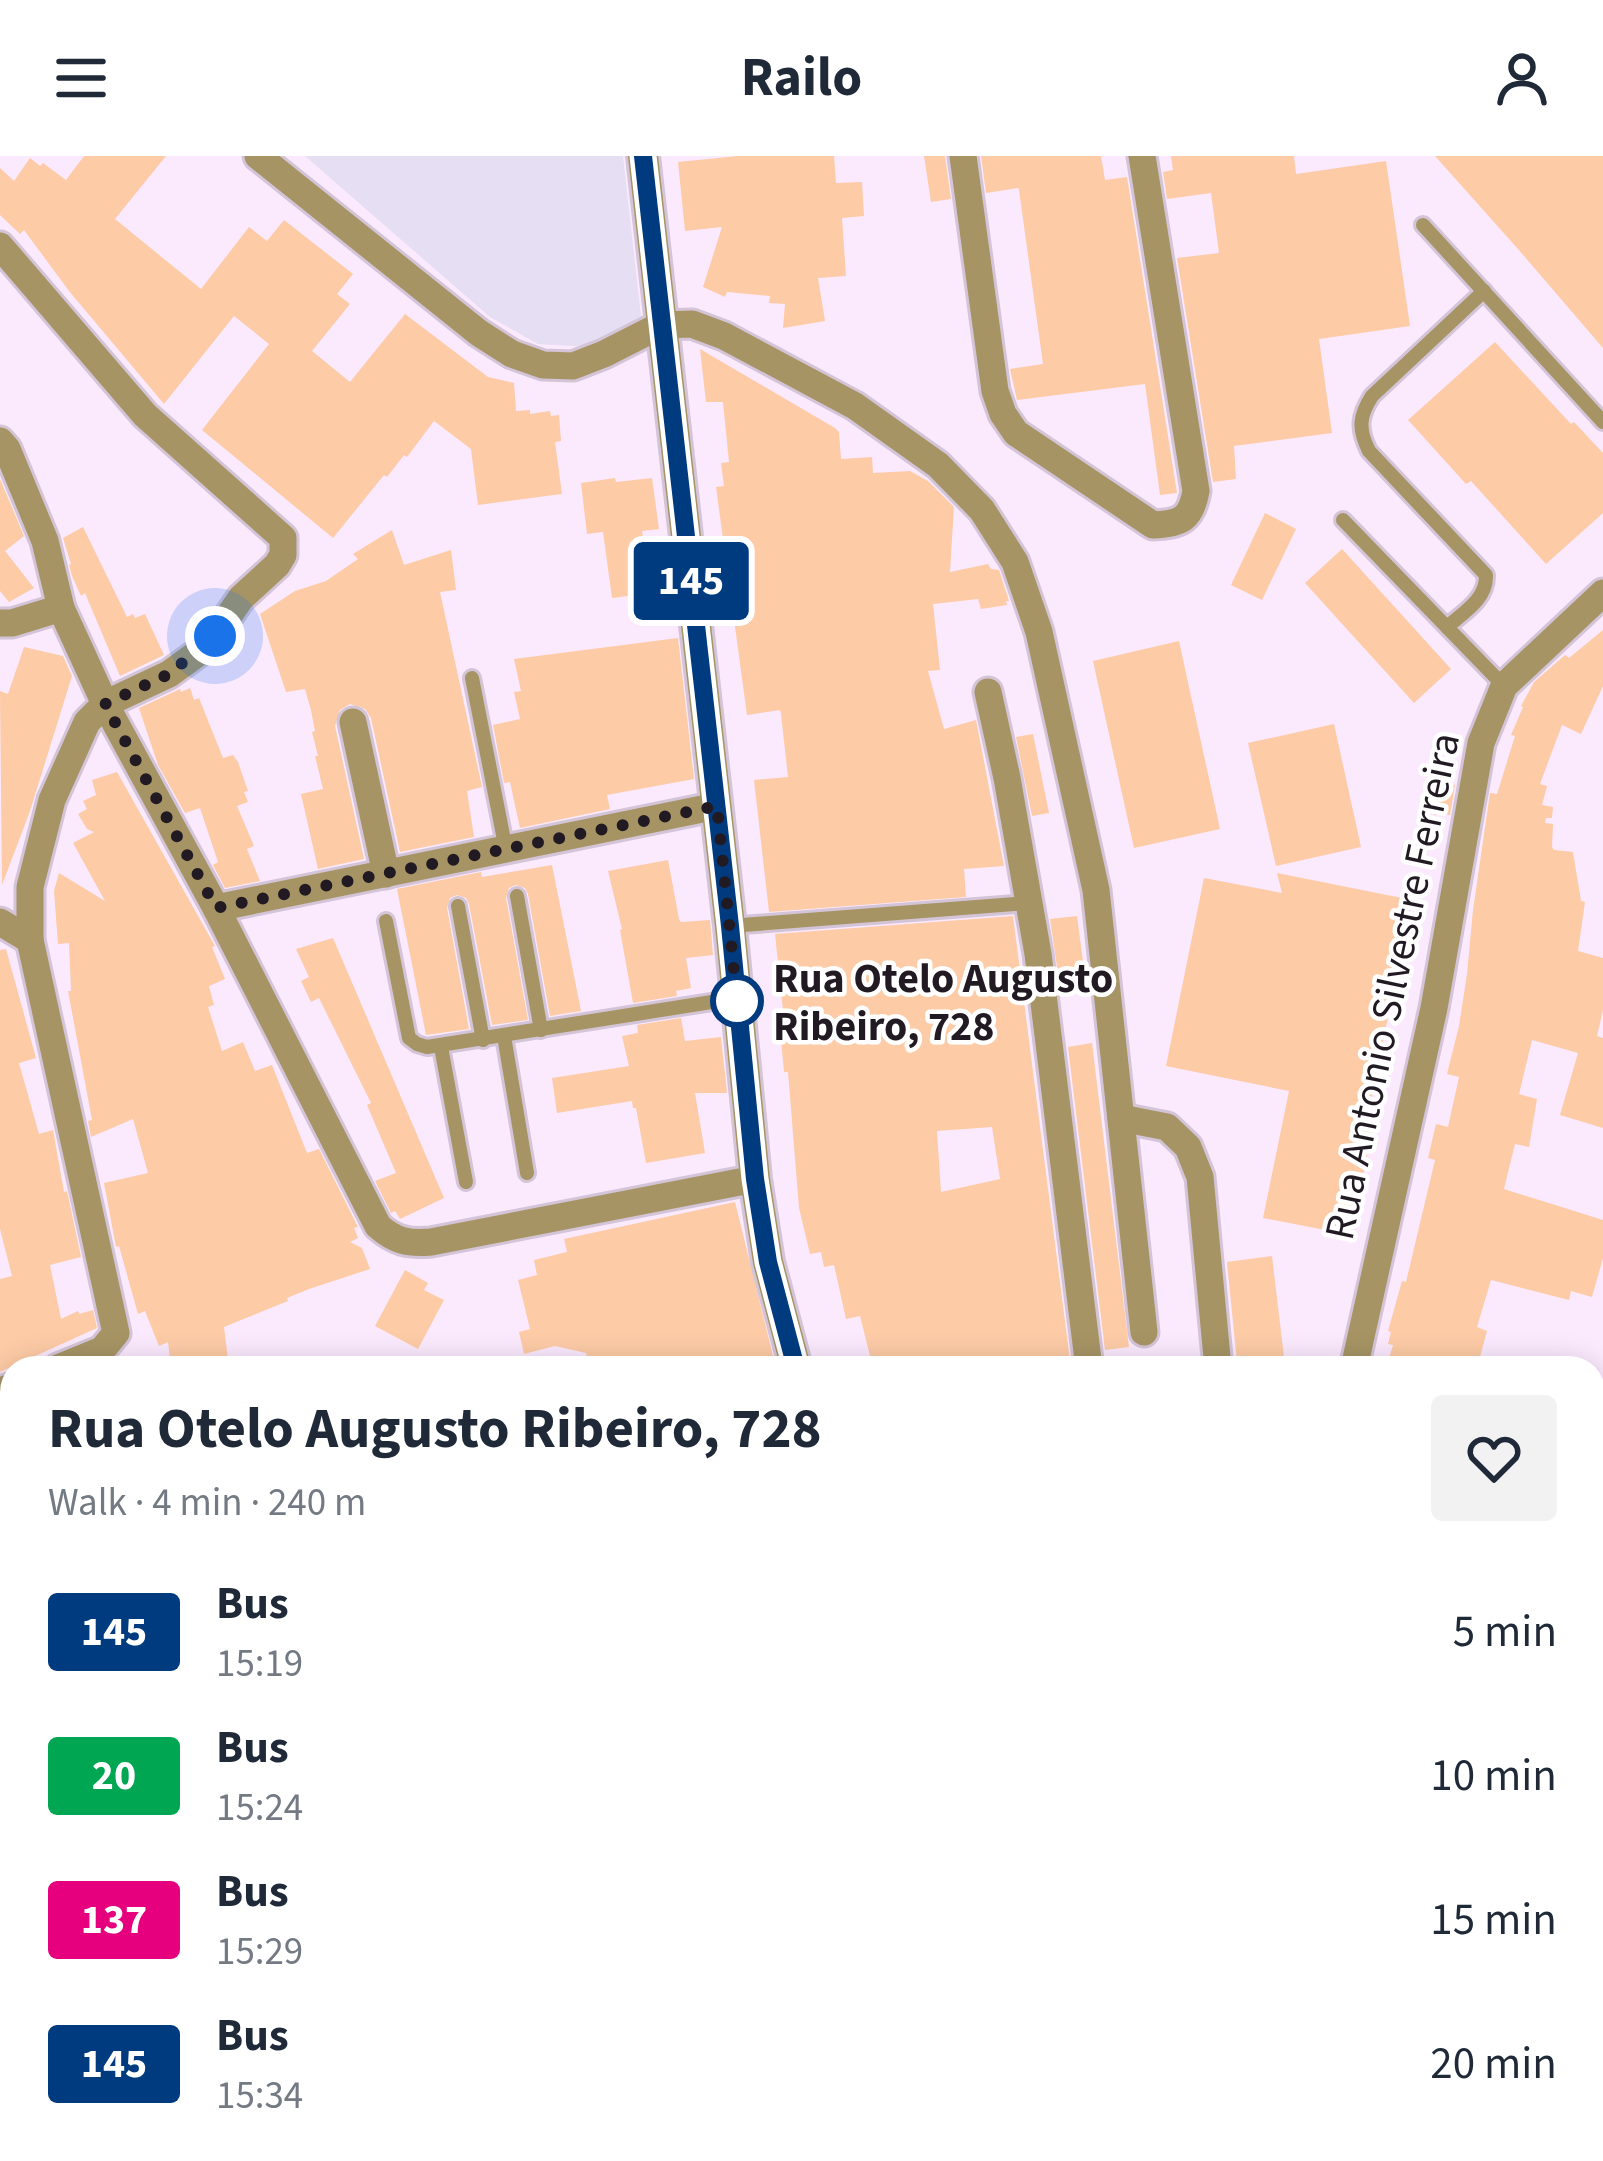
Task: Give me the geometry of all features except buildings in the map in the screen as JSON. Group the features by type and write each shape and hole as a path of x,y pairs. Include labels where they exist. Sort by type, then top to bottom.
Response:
{"street":[{"path":"258,156 479,333 512,354 543,365 573,366 661,325 692,324 724,336 855,406 938,465 982,510 1015,562 1039,632 1096,890 1144,1331"},
{"path":"643,156 755,1179 768,1262 793,1356"},
{"path":"963,156 995,391 1003,414 1016,433 1153,525 1186,517 1194,506 1196,490 1142,156"},
{"path":"0,246 145,415 283,538 283,555 277,565 241,598 198,652 169,674 105,704 87,722 52,800 30,887 30,940 116,1334 102,1350 87,1356"},
{"path":"0,441 25,488 45,541 61,608 105,704 216,908 378,1226 392,1238 411,1244 431,1242 755,1179"},
{"name":"Rua Antonio Silvestre Ferreira","path":"1357,1356 1434,1008 1481,743 1504,686 1603,593"},
{"path":"0,622 12,623 61,608"},
{"path":"988,692 1029,903 1088,1356"},
{"path":"353,722 386,874"},
{"path":"216,908 717,806"},
{"path":"0,922 30,940"},
{"path":"1120,1118 1167,1127 1188,1147 1200,1177 1217,1356"}],"lane":[{"path":"1423,225 1603,422"},
{"path":"1448,628 1482,596 1486,575 1370,451 1361,434 1361,414 1372,396 1484,292"},
{"path":"1343,520 1504,686"},
{"path":"472,678 506,850"},
{"path":"517,896 541,1030"},
{"path":"730,926 1029,903"},
{"path":"458,906 483,1040"},
{"path":"386,921 409,1038 428,1048 737,998"},
{"path":"504,1036 527,1173"},
{"path":"441,1047 466,1182"}],"shaded area":[{"path":"305,156 623,156 641,317 589,347 538,344 490,317"}],"bus line":[{"name":"145","path":"643,156 755,1179 768,1262 793,1356"}],"place":[{"name":"Rua Otelo Augusto Ribeiro, 728","path":"737,1001"}],"route":[{"path":"215,636 169,674 105,704 216,908 717,806 737,1001"}]}
